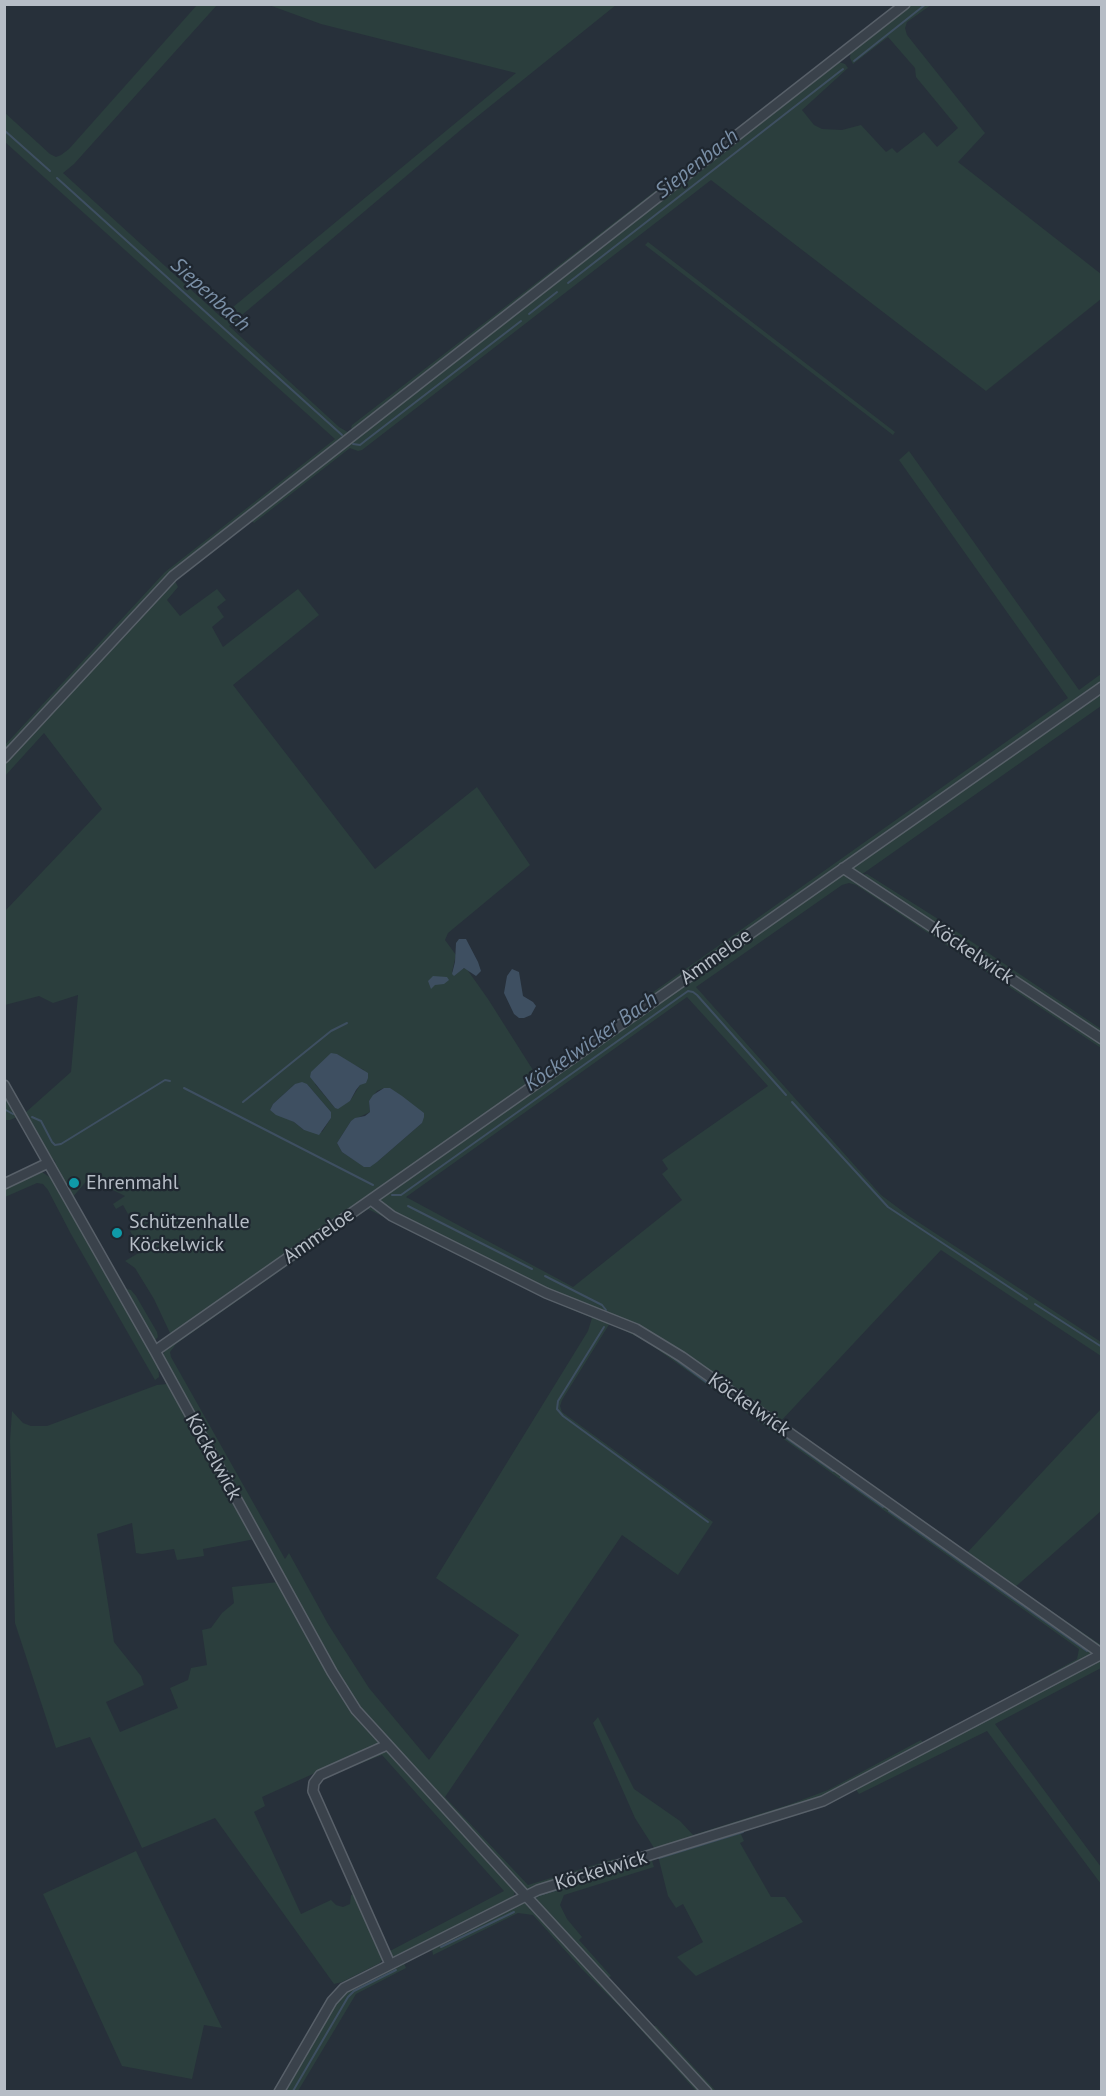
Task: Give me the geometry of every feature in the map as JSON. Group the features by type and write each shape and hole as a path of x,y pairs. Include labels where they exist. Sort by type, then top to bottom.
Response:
{"street":[{"path":"4,758 173,576 905,4"},
{"name":"Ammeloe","path":"155,1351 1101,687"},
{"name":"Köckelwick","path":"843,868 1101,1039"},
{"name":"Köckelwick","path":"4,1085 155,1351 332,1672 356,1710 707,2091"},
{"path":"4,1184 48,1163"},
{"name":"Köckelwick","path":"279,2091 335,1996 344,1988 526,1896 823,1801 1101,1654 654,1340 636,1329 526,1282 392,1216 371,1200"},
{"path":"387,1745 320,1775 314,1783 313,1791 390,1964"}],"green space":[{"path":"197,5 217,5 74,164 63,173 221,317 516,73 321,24 269,5 616,5 463,128 229,326 339,427 351,434 176,572 5,754 5,745 165,572 335,439 5,142 4,112 50,154 56,157 61,155 69,149"},
{"path":"896,5 902,5 355,432 351,428 352,425"},
{"path":"909,5 931,5 907,22 905,28 907,35 985,133 958,162 1101,274 1101,299 986,391 711,180 362,450 350,448 254,523 250,519 834,64 839,62 848,68 802,110 814,125 822,129 842,130 861,125 886,152 892,148 897,153 924,132 937,147 958,128 916,77 915,68 888,37 853,64 850,58 851,50"},
{"path":"648,242 895,432 893,435 645,245"},
{"path":"909,451 1079,690 1101,674 1101,681 639,1007 632,1007 1068,698 899,460"},
{"path":"174,579 178,587 167,600 180,616 217,589 226,600 217,607 224,617 212,627 223,647 298,589 319,615 233,685 375,869 477,787 530,865 448,933 445,940 456,955 452,972 466,968 538,1078 175,1333 170,1333 154,1299 135,1268 125,1261 142,1251 130,1231 142,1223 138,1215 134,1217 131,1212 128,1214 123,1205 116,1209 113,1204 125,1196 89,1178 72,1198 56,1170 55,1161 49,1156 25,1113 71,1072 78,995 53,1003 39,996 5,1005 5,911 102,809 44,733 5,776 4,761","holes":["337,1054 364,1070 360,1085 350,1101 335,1108 315,1084","295,1084 307,1084 331,1112 331,1118 322,1132 304,1130 294,1122 270,1110 273,1104","390,1088 422,1123 377,1162 364,1166 342,1152 337,1143 351,1121 370,1112 369,1101 377,1091"]},
{"path":"1101,688 1101,706 861,875 867,874 938,919 1101,1029 1101,1035 854,871 852,864"},
{"path":"845,873 1101,1041 1101,1048 856,885 849,883 842,885 696,987 881,1195 909,1216 1101,1342 1101,1356 941,1250 780,1422 674,1348 548,1291 407,1221 384,1205 381,1199 383,1195 834,875","holes":["687,997 768,1086 662,1160 668,1169 662,1174 682,1200 573,1287 406,1197"]},
{"path":"4,1090 19,1116 10,1120 5,1120"},
{"path":"42,1172 51,1178 62,1195 158,1365 159,1377 155,1380 48,1190 43,1184 37,1183 5,1197 4,1187 32,1174"},
{"path":"367,1206 541,1292 647,1337 1091,1651 1091,1655 1024,1690 1077,1659 1079,1649 647,1342 610,1323 562,1400 560,1406 562,1412 713,1522 678,1575 622,1535 445,1797 528,1885 614,1859 614,1863 526,1891 365,1716 335,1671 162,1357 168,1345","holes":["368,1209 536,1294 592,1318 588,1331 436,1578 519,1635 429,1760 369,1688 328,1624 289,1553 285,1559 170,1352 176,1344"]},
{"path":"127,1289 136,1296 157,1332 158,1337 154,1341 125,1291"},
{"path":"167,1384 255,1539 203,1549 204,1556 177,1560 174,1549 136,1553 132,1523 97,1534 114,1642 141,1676 144,1685 106,1702 120,1732 178,1708 170,1688 188,1680 191,1668 207,1665 202,1630 211,1628 222,1613 234,1603 232,1587 278,1582 378,1742 377,1745 262,1797 265,1806 254,1812 301,1914 331,1900 343,1907 350,1904 351,1895 356,1894 384,1957 380,1963 342,1982 334,1984 215,1818 142,1848 90,1737 56,1748 15,1623 10,1441 12,1411 23,1423 31,1426 47,1426 157,1385"},
{"path":"1101,1409 1101,1511 1013,1589 965,1555"},
{"path":"1025,1593 1101,1645 1101,1650 1022,1596"},
{"path":"1101,1657 1101,1668 995,1724 1101,1867 1101,1884 987,1731 859,1794 855,1788"},
{"path":"598,1717 634,1789 680,1821 693,1835 828,1790 921,1740 925,1745 833,1793 800,1807 656,1851 635,1818 593,1723"},
{"path":"380,1750 386,1751 515,1890 510,1900 394,1957 388,1952 504,1891 382,1755 354,1766 353,1762"},
{"path":"739,1830 744,1841 740,1843 771,1897 785,1897 803,1922 696,1976 677,1957 703,1942 683,1904 676,1908 668,1896 658,1856"},
{"path":"136,1851 222,2028 204,2025 192,2079 122,2066 43,1894"},
{"path":"651,1858 654,1867 564,1895 560,1905 567,1919 582,1937 579,1940 611,1976 607,1979 538,1903 536,1896"},
{"path":"523,1902 703,2091 696,2091 533,1915 518,1913 433,1955 432,1949 437,1943"},
{"path":"404,1963 406,1968 356,1994 298,2091 283,2092 321,2025 344,1992"},
{"path":"652,2026 656,2026 716,2091 711,2091"}],"water":[{"path":"459,939 466,939 478,962 481,971 476,976 464,968 454,976 452,974 456,943"},
{"path":"512,969 519,972 523,996 536,1006 531,1015 524,1018 519,1018 514,1014 504,993 507,976"},
{"path":"433,976 447,977 449,980 431,989 428,981"},
{"path":"331,1053 337,1054 368,1073 366,1083 360,1085 350,1101 338,1109 310,1077 311,1072"},
{"path":"302,1082 307,1084 331,1112 331,1118 319,1135 304,1130 294,1122 270,1110 273,1104 295,1084"},
{"path":"384,1088 390,1088 402,1096 424,1113 424,1117 422,1123 377,1162 370,1167 364,1167 342,1152 337,1143 351,1121 370,1112 369,1101 373,1095"}],"waterway":[{"name":"Siepenbach","path":"854,61 926,4"},
{"name":"Siepenbach","path":"568,283 843,69"},
{"name":"Siepenbach","path":"4,130 50,171"},
{"name":"Siepenbach","path":"57,178 342,435"},
{"name":"Siepenbach","path":"529,314 557,292"},
{"name":"Siepenbach","path":"353,444 360,445 521,321"},
{"name":"Köckelwicker Bach","path":"392,1195 401,1195 688,991 697,995 786,1095"},
{"path":"243,1102 331,1031 347,1023"},
{"name":"Köckelwicker Bach","path":"32,1117 41,1121 55,1145 61,1144 165,1080 170,1081"},
{"name":"Köckelwicker Bach","path":"184,1088 373,1185"},
{"name":"Köckelwicker Bach","path":"792,1102 888,1207 1027,1299"},
{"name":"Köckelwicker Bach","path":"4,1109 13,1114"},
{"path":"408,1206 532,1269"},
{"path":"545,1276 602,1305 606,1310"},
{"name":"Köckelwicker Bach","path":"1035,1304 1102,1347"},
{"path":"604,1327 558,1401 557,1409 563,1416 708,1522"},
{"path":"660,1348 706,1382"},
{"path":"714,1387 833,1471"},
{"path":"841,1477 883,1507"},
{"path":"889,1511 1087,1651"},
{"path":"1046,1689 1064,1679"},
{"path":"974,1727 1001,1712"},
{"path":"659,1858 743,1832"},
{"path":"539,1895 649,1861"},
{"path":"441,1947 514,1912"},
{"path":"293,2091 348,1997 354,1991 396,1970"}],"place":[{"name":"Ehrenmahl","path":"74,1183"},
{"name":"Schützenhalle Köckelwick","path":"117,1233"}]}
